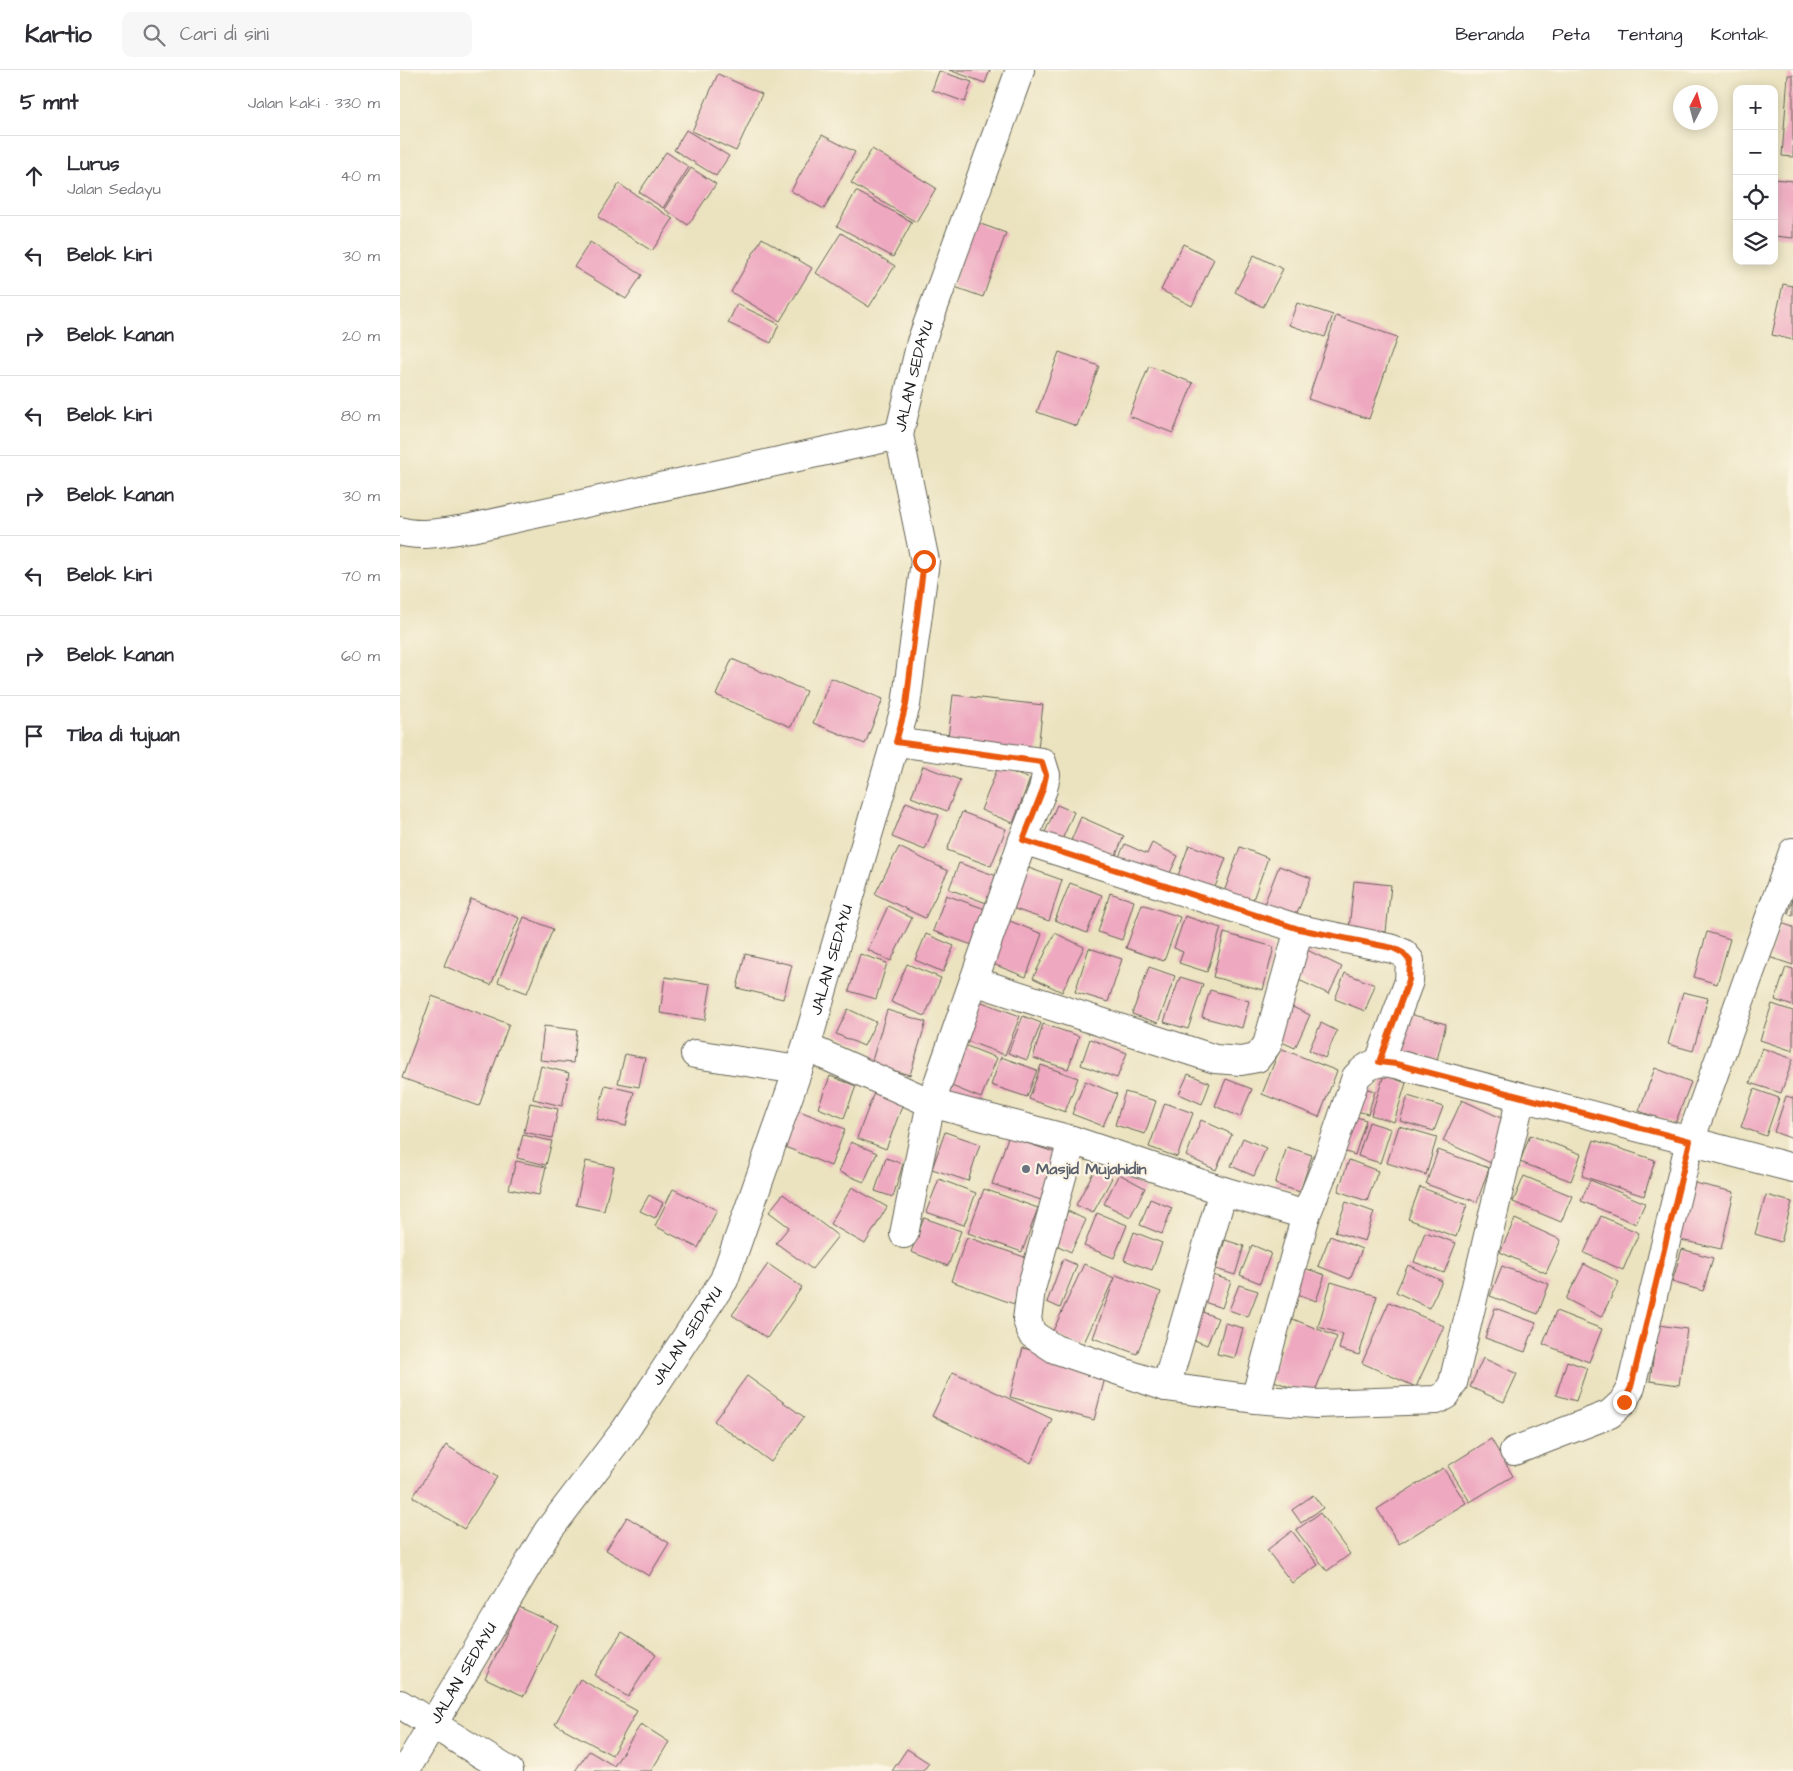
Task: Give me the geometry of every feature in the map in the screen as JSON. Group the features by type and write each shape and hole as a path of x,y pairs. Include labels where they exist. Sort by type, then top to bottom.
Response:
{"street":[{"name":"JALAN SEDAYU","path":"405,1771 548,1531 626,1429 724,1280 802,1058 906,705 924,561 899,435 920,342 1020,70"},
{"path":"400,531 407,534 436,533 471,528 899,435"},
{"path":"896,742 1042,762 1046,775 1043,789 1023,840 931,1103 904,1234"},
{"path":"1023,840 1299,929 1393,948 1403,953 1410,961 1409,980 1379,1062"},
{"path":"1514,1451 1610,1414 1624,1402 1631,1387 1690,1141 1793,852"},
{"path":"974,981 1215,1059 1241,1061 1257,1058 1267,1045 1299,929"},
{"path":"695,1054 802,1058 931,1103 1072,1140 1223,1191 1306,1215"},
{"path":"1255,1399 1306,1215 1325,1168 1356,1077 1366,1067 1379,1062 1396,1064 1793,1168"},
{"path":"1072,1140 1031,1289 1027,1320 1032,1334 1055,1349 1166,1387 1255,1399 1316,1404 1437,1400 1446,1395 1453,1383 1521,1097"},
{"path":"1166,1387 1223,1191"},
{"path":"400,1704 509,1771"}],"building":[{"path":"949,70 990,70 985,83"},
{"path":"939,71 972,82 965,102 932,90"},
{"path":"718,74 762,94 736,151 692,131"},
{"path":"1788,75 1793,75 1793,157 1782,156"},
{"path":"686,130 729,156 716,176 674,150"},
{"path":"822,135 855,152 824,209 791,191"},
{"path":"872,149 936,188 916,222 851,183"},
{"path":"666,152 689,167 663,208 639,192"},
{"path":"691,168 716,184 688,225 664,209"},
{"path":"1778,179 1793,181 1793,238 1778,236"},
{"path":"619,184 673,219 652,251 598,217"},
{"path":"856,191 912,222 893,257 837,226"},
{"path":"975,222 1006,233 983,297 952,286"},
{"path":"841,233 895,266 869,307 816,273"},
{"path":"762,238 812,268 780,321 731,292"},
{"path":"590,242 642,275 626,299 574,267"},
{"path":"1183,244 1214,259 1192,306 1161,290"},
{"path":"1254,255 1283,269 1263,307 1235,292"},
{"path":"1783,284 1793,286 1793,340 1772,335"},
{"path":"1297,303 1333,315 1325,337 1289,325"},
{"path":"737,304 779,324 771,343 728,323"},
{"path":"1336,316 1397,337 1369,419 1308,399"},
{"path":"1059,352 1099,366 1077,426 1037,412"},
{"path":"1149,366 1193,383 1173,433 1129,416"},
{"path":"732,659 806,691 791,727 716,695"},
{"path":"831,678 883,699 865,744 813,723"},
{"path":"953,695 1043,705 1037,757 947,747"},
{"path":"923,766 960,780 947,811 911,797"},
{"path":"998,767 1030,779 1013,823 981,810"},
{"path":"906,802 939,815 925,850 892,837"},
{"path":"1057,805 1074,812 1059,847 1042,839"},
{"path":"962,812 1006,829 991,866 947,850"},
{"path":"1081,817 1124,836 1113,862 1070,843"},
{"path":"1152,843 1178,856 1168,877 1116,863 1125,844 1147,854"},
{"path":"1189,845 1226,858 1212,895 1176,881"},
{"path":"899,847 948,871 925,918 875,894"},
{"path":"1240,847 1268,858 1251,905 1223,895"},
{"path":"959,863 1000,877 989,904 949,889"},
{"path":"1023,866 1062,880 1049,921 1009,907"},
{"path":"1279,866 1311,878 1295,919 1263,907"},
{"path":"1354,881 1391,885 1386,932 1349,929"},
{"path":"1070,883 1102,895 1087,933 1055,920"},
{"path":"1110,893 1134,901 1122,940 1098,932"},
{"path":"946,895 988,910 975,946 933,931"},
{"path":"471,899 519,918 491,985 444,966"},
{"path":"1793,899 1793,916 1788,914"},
{"path":"1142,904 1180,917 1164,961 1126,948"},
{"path":"888,906 912,918 891,961 868,950"},
{"path":"1185,916 1221,928 1207,972 1179,963 1183,952 1174,948"},
{"path":"524,917 553,929 527,993 498,982"},
{"path":"1005,919 1042,934 1026,977 988,962"},
{"path":"1781,923 1793,927 1793,965 1769,957"},
{"path":"1707,932 1730,939 1717,984 1694,977"},
{"path":"1055,933 1084,947 1062,992 1033,978"},
{"path":"1224,933 1274,947 1263,990 1213,977"},
{"path":"926,934 954,946 943,972 915,960"},
{"path":"1089,948 1122,959 1108,1002 1075,992"},
{"path":"1305,949 1342,967 1329,994 1292,977"},
{"path":"745,954 792,965 783,999 737,988"},
{"path":"860,954 887,963 876,999 849,991"},
{"path":"907,964 941,978 925,1016 891,1002"},
{"path":"1149,967 1175,976 1158,1023 1132,1014"},
{"path":"1786,967 1793,969 1793,1006 1775,1000"},
{"path":"1345,973 1375,985 1365,1011 1335,999"},
{"path":"665,977 711,984 705,1020 660,1013"},
{"path":"1180,977 1203,984 1188,1029 1164,1022"},
{"path":"1210,990 1249,1001 1242,1028 1202,1017"},
{"path":"1683,992 1708,998 1693,1051 1668,1044"},
{"path":"432,996 509,1024 479,1106 402,1078"},
{"path":"974,999 1020,1016 1005,1055 959,1038"},
{"path":"1772,1004 1793,1011 1793,1051 1760,1040"},
{"path":"1290,1006 1310,1015 1295,1048 1275,1039"},
{"path":"848,1009 876,1022 864,1046 836,1034"},
{"path":"887,1010 926,1022 910,1075 871,1064"},
{"path":"1402,1012 1446,1024 1437,1060 1392,1048"},
{"path":"1023,1016 1041,1023 1027,1060 1008,1053"},
{"path":"1321,1023 1337,1031 1325,1058 1309,1050"},
{"path":"1043,1024 1079,1036 1068,1069 1033,1058"},
{"path":"544,1026 577,1030 573,1063 540,1060"},
{"path":"1090,1039 1127,1053 1117,1078 1081,1065"},
{"path":"959,1043 997,1058 981,1098 944,1083"},
{"path":"1280,1048 1337,1071 1319,1117 1262,1094"},
{"path":"1762,1048 1793,1059 1781,1093 1750,1083"},
{"path":"625,1054 645,1058 639,1087 618,1083"},
{"path":"1001,1057 1037,1070 1027,1097 991,1085"},
{"path":"1041,1065 1078,1078 1065,1112 1029,1099"},
{"path":"541,1066 569,1073 562,1106 533,1099"},
{"path":"1655,1068 1691,1082 1675,1124 1639,1111"},
{"path":"1188,1074 1210,1083 1202,1104 1179,1094"},
{"path":"1384,1075 1406,1083 1394,1122 1371,1115"},
{"path":"830,1076 856,1086 844,1118 818,1108"},
{"path":"1226,1079 1252,1089 1240,1117 1215,1106"},
{"path":"1085,1081 1117,1094 1103,1126 1072,1114"},
{"path":"605,1085 634,1092 626,1126 597,1119"},
{"path":"1356,1086 1375,1091 1368,1114 1349,1109"},
{"path":"1754,1089 1779,1098 1766,1136 1741,1127"},
{"path":"875,1090 904,1101 886,1149 857,1138"},
{"path":"1125,1092 1156,1101 1145,1134 1115,1125"},
{"path":"1408,1096 1443,1107 1434,1131 1400,1121"},
{"path":"1786,1096 1793,1098 1793,1139 1774,1132"},
{"path":"1462,1100 1512,1123 1493,1164 1443,1141"},
{"path":"530,1103 558,1109 552,1138 524,1132"},
{"path":"1165,1103 1193,1113 1177,1157 1149,1147"},
{"path":"792,1108 845,1129 831,1166 778,1144"},
{"path":"1347,1114 1366,1120 1355,1155 1336,1149"},
{"path":"1201,1120 1232,1134 1216,1170 1186,1156"},
{"path":"1369,1122 1391,1129 1380,1163 1358,1156"},
{"path":"1399,1126 1437,1137 1426,1175 1387,1163"},
{"path":"945,1132 980,1144 968,1181 932,1169"},
{"path":"523,1135 552,1141 546,1165 517,1158"},
{"path":"1530,1135 1581,1154 1571,1181 1520,1162"},
{"name":"Masjid Mujahidin","path":"1008,1137 1060,1154 1044,1201 992,1184"},
{"path":"1243,1138 1266,1148 1254,1176 1231,1166"},
{"path":"1594,1140 1655,1160 1644,1196 1582,1176"},
{"path":"851,1142 877,1153 864,1182 839,1172"},
{"path":"1287,1147 1312,1155 1300,1192 1275,1184"},
{"path":"1438,1150 1489,1168 1477,1202 1426,1184"},
{"path":"886,1158 903,1164 893,1197 875,1191"},
{"path":"1349,1160 1378,1171 1367,1201 1338,1191"},
{"path":"516,1161 546,1167 539,1195 509,1189"},
{"path":"586,1161 614,1167 604,1211 576,1205"},
{"path":"1095,1169 1112,1178 1093,1213 1076,1205"},
{"path":"1119,1174 1145,1188 1130,1217 1104,1204"},
{"path":"1524,1176 1572,1196 1561,1222 1513,1202"},
{"path":"939,1179 976,1193 964,1225 926,1212"},
{"path":"1590,1180 1645,1203 1636,1224 1581,1201"},
{"path":"1690,1182 1734,1192 1721,1249 1676,1239"},
{"path":"852,1187 887,1207 865,1244 830,1224"},
{"path":"1420,1187 1467,1205 1456,1237 1408,1219"},
{"path":"673,1189 717,1210 698,1248 655,1226"},
{"path":"984,1189 1038,1208 1022,1252 968,1233"},
{"path":"783,1194 838,1236 812,1269 776,1243 789,1227 769,1212"},
{"path":"649,1195 663,1203 655,1218 640,1211"},
{"path":"1766,1195 1792,1202 1781,1242 1755,1234"},
{"path":"1150,1199 1172,1208 1162,1234 1140,1225"},
{"path":"1346,1202 1374,1212 1365,1241 1335,1232"},
{"path":"1068,1211 1086,1220 1071,1252 1052,1243"},
{"path":"1097,1213 1127,1225 1114,1258 1084,1246"},
{"path":"1601,1216 1639,1233 1623,1270 1584,1253"},
{"path":"924,1218 961,1231 948,1266 911,1252"},
{"path":"1515,1219 1561,1240 1546,1273 1500,1252"},
{"path":"1134,1232 1162,1243 1152,1270 1124,1260"},
{"path":"1425,1232 1456,1243 1444,1273 1414,1262"},
{"path":"1330,1236 1362,1249 1350,1279 1318,1266"},
{"path":"967,1237 1030,1259 1014,1304 951,1281"},
{"path":"1225,1240 1244,1246 1235,1275 1216,1269"},
{"path":"1252,1245 1271,1253 1260,1283 1240,1275"},
{"path":"1682,1249 1713,1258 1703,1291 1672,1282"},
{"path":"1063,1259 1077,1265 1060,1308 1047,1302"},
{"path":"768,1264 802,1287 767,1338 732,1315"},
{"path":"1084,1264 1114,1278 1082,1347 1052,1333"},
{"path":"1584,1264 1619,1282 1601,1317 1566,1299"},
{"path":"1408,1265 1442,1281 1429,1308 1396,1292"},
{"path":"1298,1266 1325,1275 1316,1301 1290,1291"},
{"path":"1502,1266 1549,1284 1538,1314 1490,1296"},
{"path":"1116,1275 1161,1292 1137,1354 1093,1338"},
{"path":"1213,1275 1231,1281 1222,1308 1204,1302"},
{"path":"1331,1282 1377,1296 1359,1355 1339,1349 1343,1334 1318,1327"},
{"path":"1239,1285 1258,1291 1248,1317 1229,1310"},
{"path":"1389,1302 1444,1326 1416,1387 1362,1363"},
{"path":"1495,1308 1536,1323 1525,1352 1485,1338"},
{"path":"1200,1311 1218,1318 1207,1345 1189,1338"},
{"path":"1556,1311 1602,1329 1589,1362 1543,1344"},
{"path":"1293,1319 1337,1337 1313,1396 1269,1379"},
{"path":"1225,1323 1243,1328 1235,1358 1217,1354"},
{"path":"1658,1325 1687,1329 1679,1385 1650,1381"},
{"path":"1023,1348 1107,1370 1094,1420 1010,1397"},
{"path":"1483,1358 1517,1374 1504,1402 1470,1387"},
{"path":"1567,1361 1587,1368 1576,1401 1556,1395"},
{"path":"953,1372 1052,1419 1031,1463 932,1416"},
{"path":"747,1376 804,1417 771,1462 714,1421"},
{"path":"1491,1439 1513,1476 1470,1502 1448,1466"},
{"path":"446,1445 497,1477 464,1529 413,1497"},
{"path":"1443,1468 1466,1503 1399,1544 1377,1509"},
{"path":"1313,1495 1323,1508 1301,1523 1292,1510"},
{"path":"1320,1513 1350,1554 1327,1571 1296,1530"},
{"path":"627,1517 669,1543 649,1576 606,1550"},
{"path":"1292,1531 1318,1565 1292,1583 1267,1550"},
{"path":"519,1607 558,1625 524,1696 485,1678"},
{"path":"622,1632 656,1654 628,1697 594,1675"},
{"path":"580,1679 637,1711 612,1755 555,1724"},
{"path":"641,1724 669,1742 651,1771 575,1771 589,1751 614,1766"},
{"path":"907,1749 929,1763 923,1771 892,1771"}],"place":[{"name":"Masjid Mujahidin","path":"1026,1169"}],"route":[{"path":"924,561 906,705 896,742 1042,762 1046,775 1043,789 1023,840 1299,929 1393,948 1403,953 1410,961 1409,980 1379,1062 1396,1064 1690,1141 1631,1387 1624,1402"}]}
